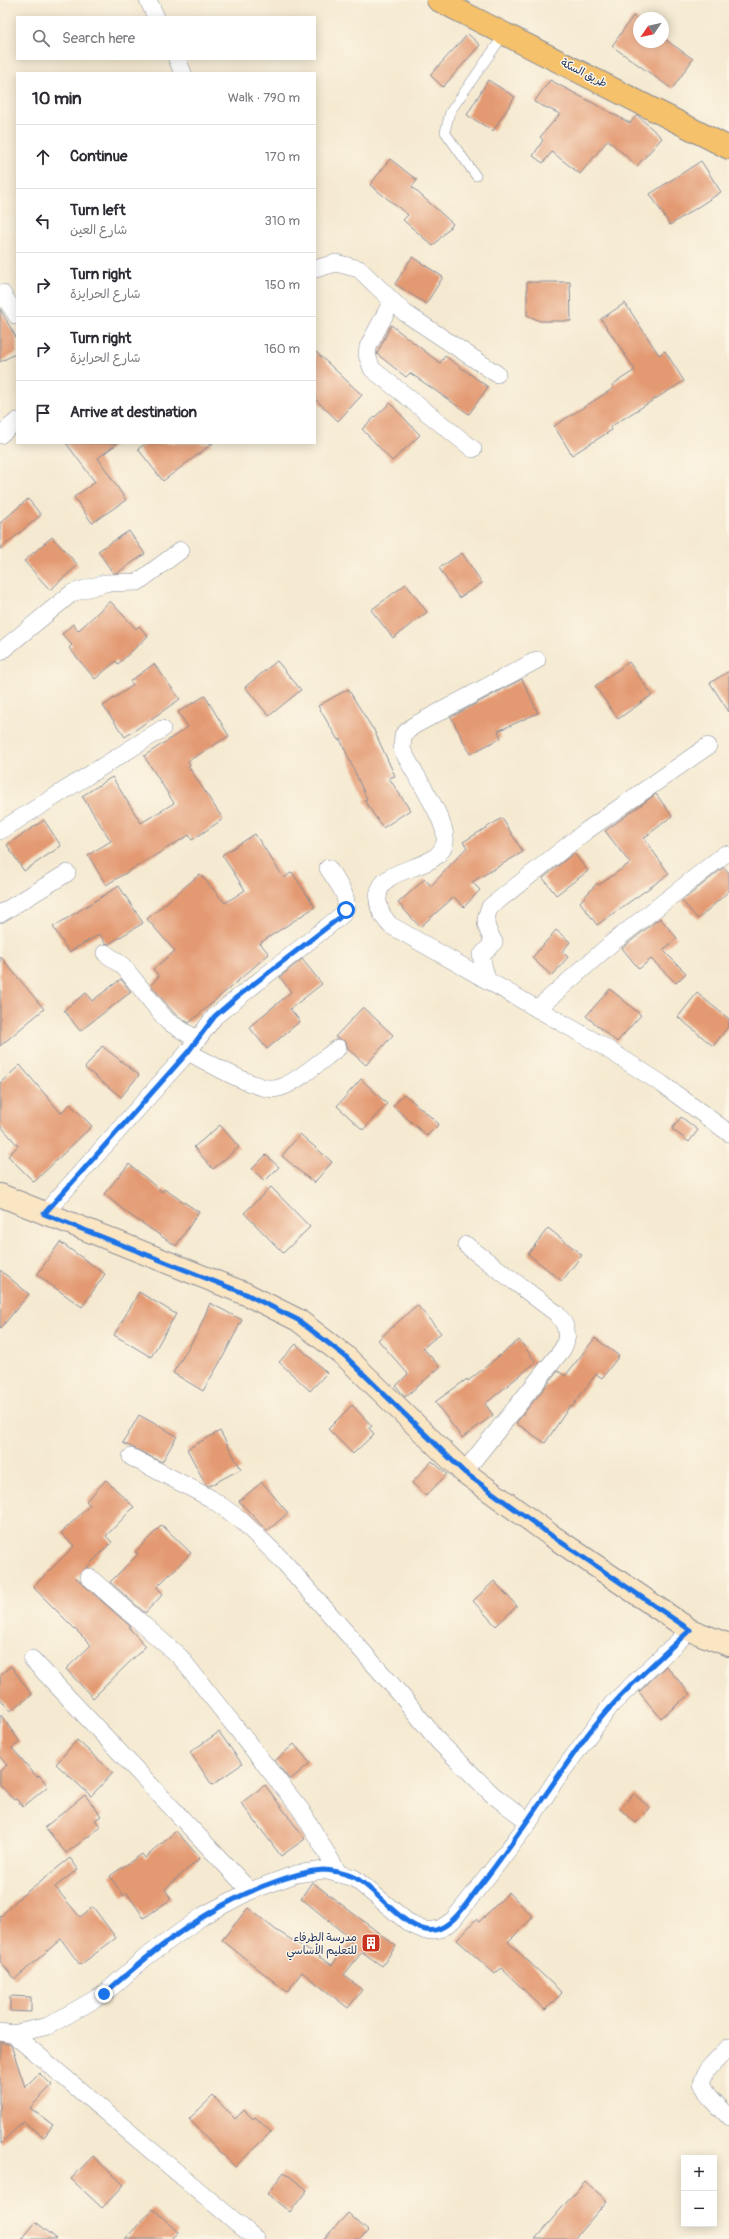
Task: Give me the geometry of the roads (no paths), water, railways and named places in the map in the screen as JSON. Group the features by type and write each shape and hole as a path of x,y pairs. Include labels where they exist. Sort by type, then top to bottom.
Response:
{"main road":[{"name":"طريق السكة","path":"438,0 729,148"}],"street":[{"path":"148,0 156,16"},
{"path":"178,60 184,72"},
{"path":"316,269 336,264 359,269 392,302 419,323 497,374"},
{"path":"2,294 16,315"},
{"path":"392,302 368,347 367,355 372,369 473,449"},
{"path":"0,435 16,422"},
{"path":"0,652 72,593 105,583 138,582 180,550"},
{"path":"537,660 407,730 401,742 404,755 444,827 445,843 442,850 432,860 388,879 381,887 378,897 379,908 383,917 390,925 632,1064 729,1132"},
{"path":"0,831 162,729"},
{"path":"487,980 481,956 494,942 485,927 486,917 490,907 586,831 708,746"},
{"path":"537,1009 609,946 725,854"},
{"path":"44,1214 192,1046 225,1006 343,914 346,910 346,899 328,868"},
{"path":"0,914 67,873"},
{"path":"105,953 123,966 167,1022 192,1046 258,1087 273,1090 287,1084 338,1048"},
{"path":"0,1195 246,1294 298,1320 345,1356 464,1472 552,1536 690,1630 729,1645"},
{"path":"464,1472 562,1350 567,1337 564,1324 556,1313 466,1245"},
{"path":"131,1457 210,1498 240,1519 283,1561 323,1605 401,1695 439,1742 493,1795 529,1822"},
{"path":"89,1577 180,1657 301,1810 339,1874"},
{"path":"7,2033 48,2026 104,1994 146,1956 204,1915 250,1891 296,1874 324,1870 354,1878 410,1924 426,1931 440,1929 453,1920 529,1822 555,1781 612,1704 690,1630"},
{"path":"32,1659 250,1891"},
{"path":"7,2033 256,2239"},
{"path":"729,2047 707,2070 702,2083 709,2096 729,2117"}],"lane":[{"path":"476,176 445,132 450,112 505,33"}],"place":[{"name":"مدرسة الطرفاء للتعليم الأساسي","path":"371,1943"}]}
